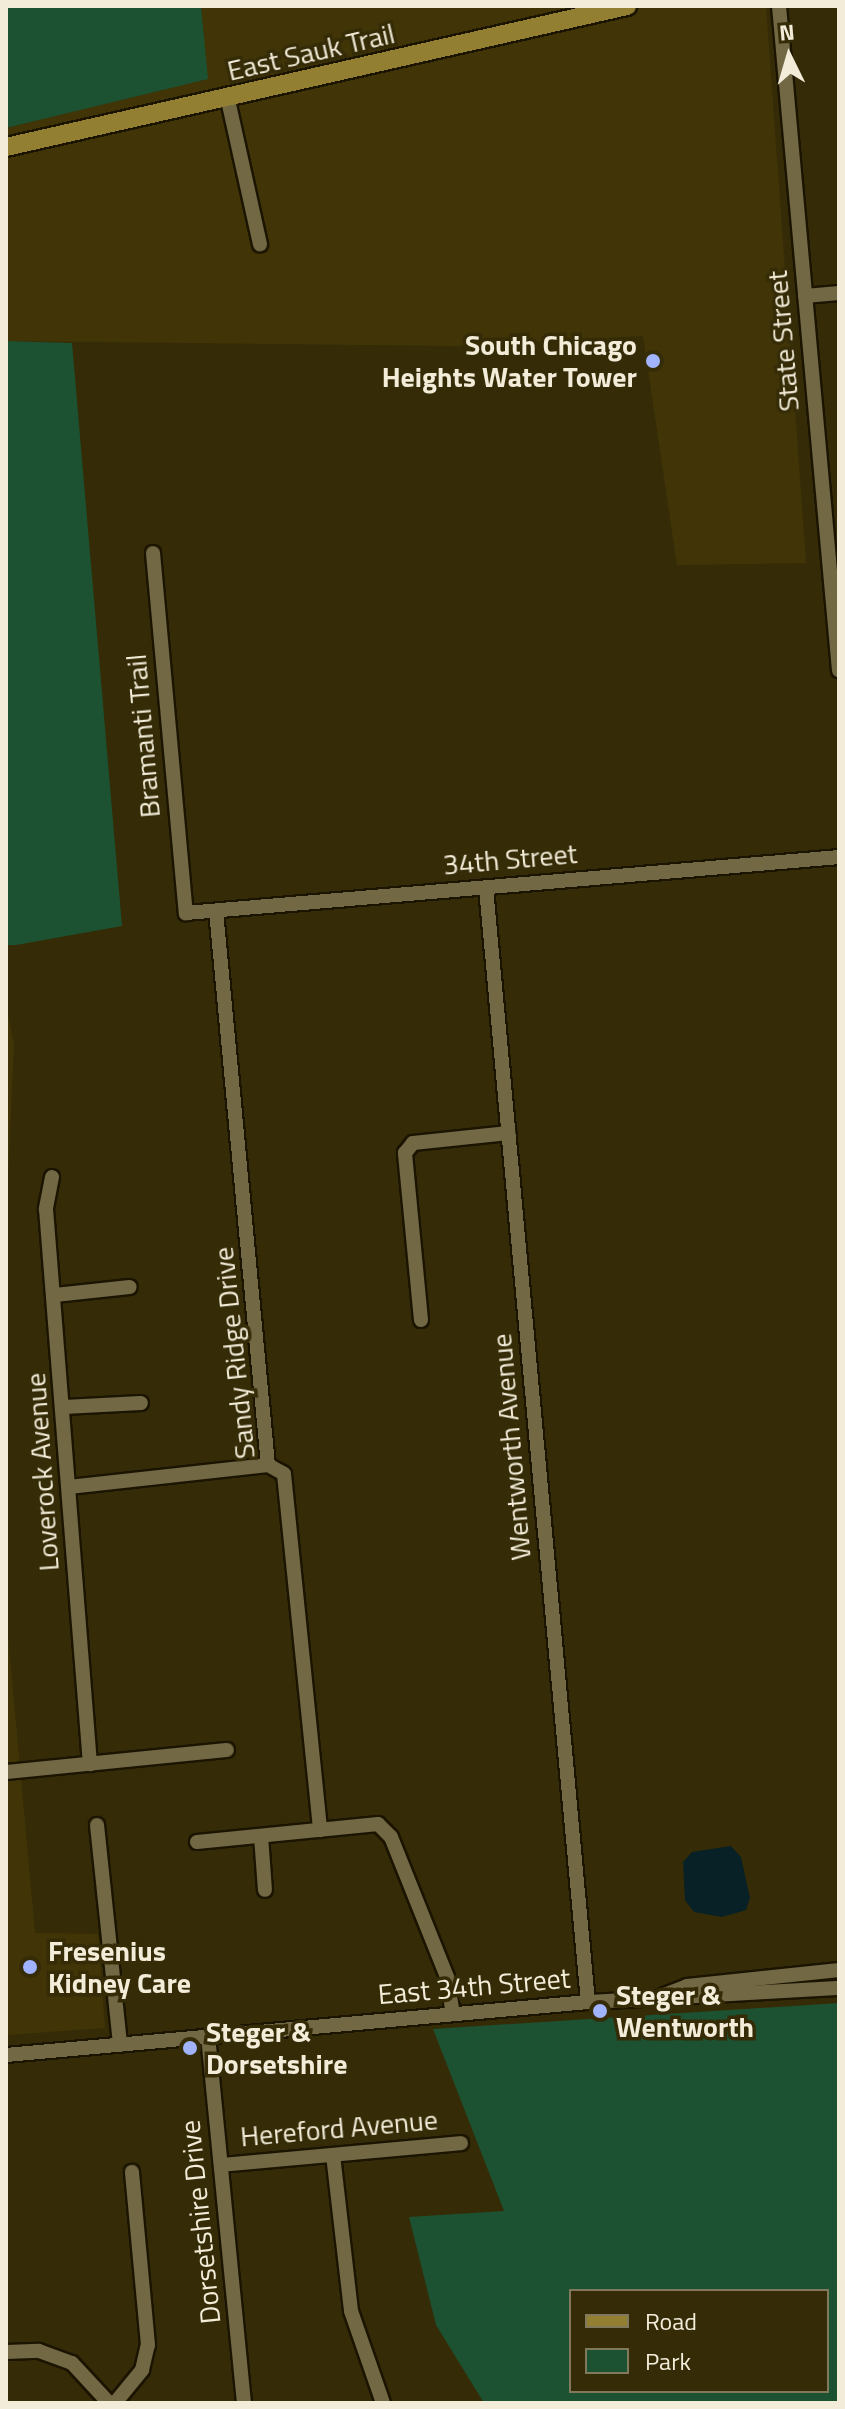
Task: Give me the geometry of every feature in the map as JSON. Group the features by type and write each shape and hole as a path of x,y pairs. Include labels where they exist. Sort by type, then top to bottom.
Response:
{"main road":[{"name":"East Sauk Trail","path":"6,147 228,100 627,6"}],"street":[{"name":"State Street","path":"779,6 839,670"},
{"path":"228,100 260,244"},
{"path":"805,296 839,293"},
{"name":"Bramanti Trail","path":"153,553 186,913"},
{"name":"34th Street","path":"186,913 839,857"},
{"name":"Wentworth Avenue","path":"486,888 588,2002"},
{"name":"Sandy Ridge Drive","path":"216,911 268,1465 284,1474 320,1830"},
{"path":"421,1320 405,1153 413,1143 508,1133"},
{"name":"Loverock Avenue","path":"52,1177 46,1209 90,1764"},
{"path":"55,1295 130,1287"},
{"path":"64,1407 141,1403"},
{"path":"69,1487 268,1465"},
{"path":"6,1772 227,1750"},
{"path":"197,1842 378,1824 391,1837 447,1977 453,2014"},
{"path":"97,1825 120,2045"},
{"path":"261,1836 265,1890"},
{"path":"659,1996 687,1986 839,1970"},
{"path":"659,1996 687,1999 839,1988"},
{"name":"East 34th Street","path":"6,2055 659,1996"},
{"name":"Dorsetshire Drive","path":"208,2036 244,2403"},
{"name":"Hereford Avenue","path":"221,2165 461,2143"},
{"path":"333,2155 351,2311 383,2403"},
{"path":"115,2403 142,2370 148,2345 132,2172"},
{"path":"6,2351 39,2351 72,2363 109,2403"}],"shaded area":[{"path":"201,6 766,6 806,563 677,565 643,336 455,346 6,341 6,128 207,79"},
{"path":"6,1003 14,1045 6,1217"},
{"path":"6,1614 35,1933 98,1934 105,2028 6,2035"}],"green space":[{"path":"6,6 201,6 208,79 6,128"},
{"path":"6,341 72,343 122,926 16,945 6,945"},
{"path":"839,2003 839,2403 484,2403 436,2325 409,2217 504,2211 433,2029"}],"water":[{"path":"731,1846 741,1857 750,1898 746,1910 722,1917 694,1912 685,1900 683,1862 692,1852"}],"place":[{"name":"South Chicago Heights Water Tower","path":"653,361"},
{"name":"Fresenius Kidney Care","path":"30,1967"},
{"name":"Steger & Wentworth","path":"600,2011"},
{"name":"Steger & Dorsetshire","path":"190,2048"}]}
